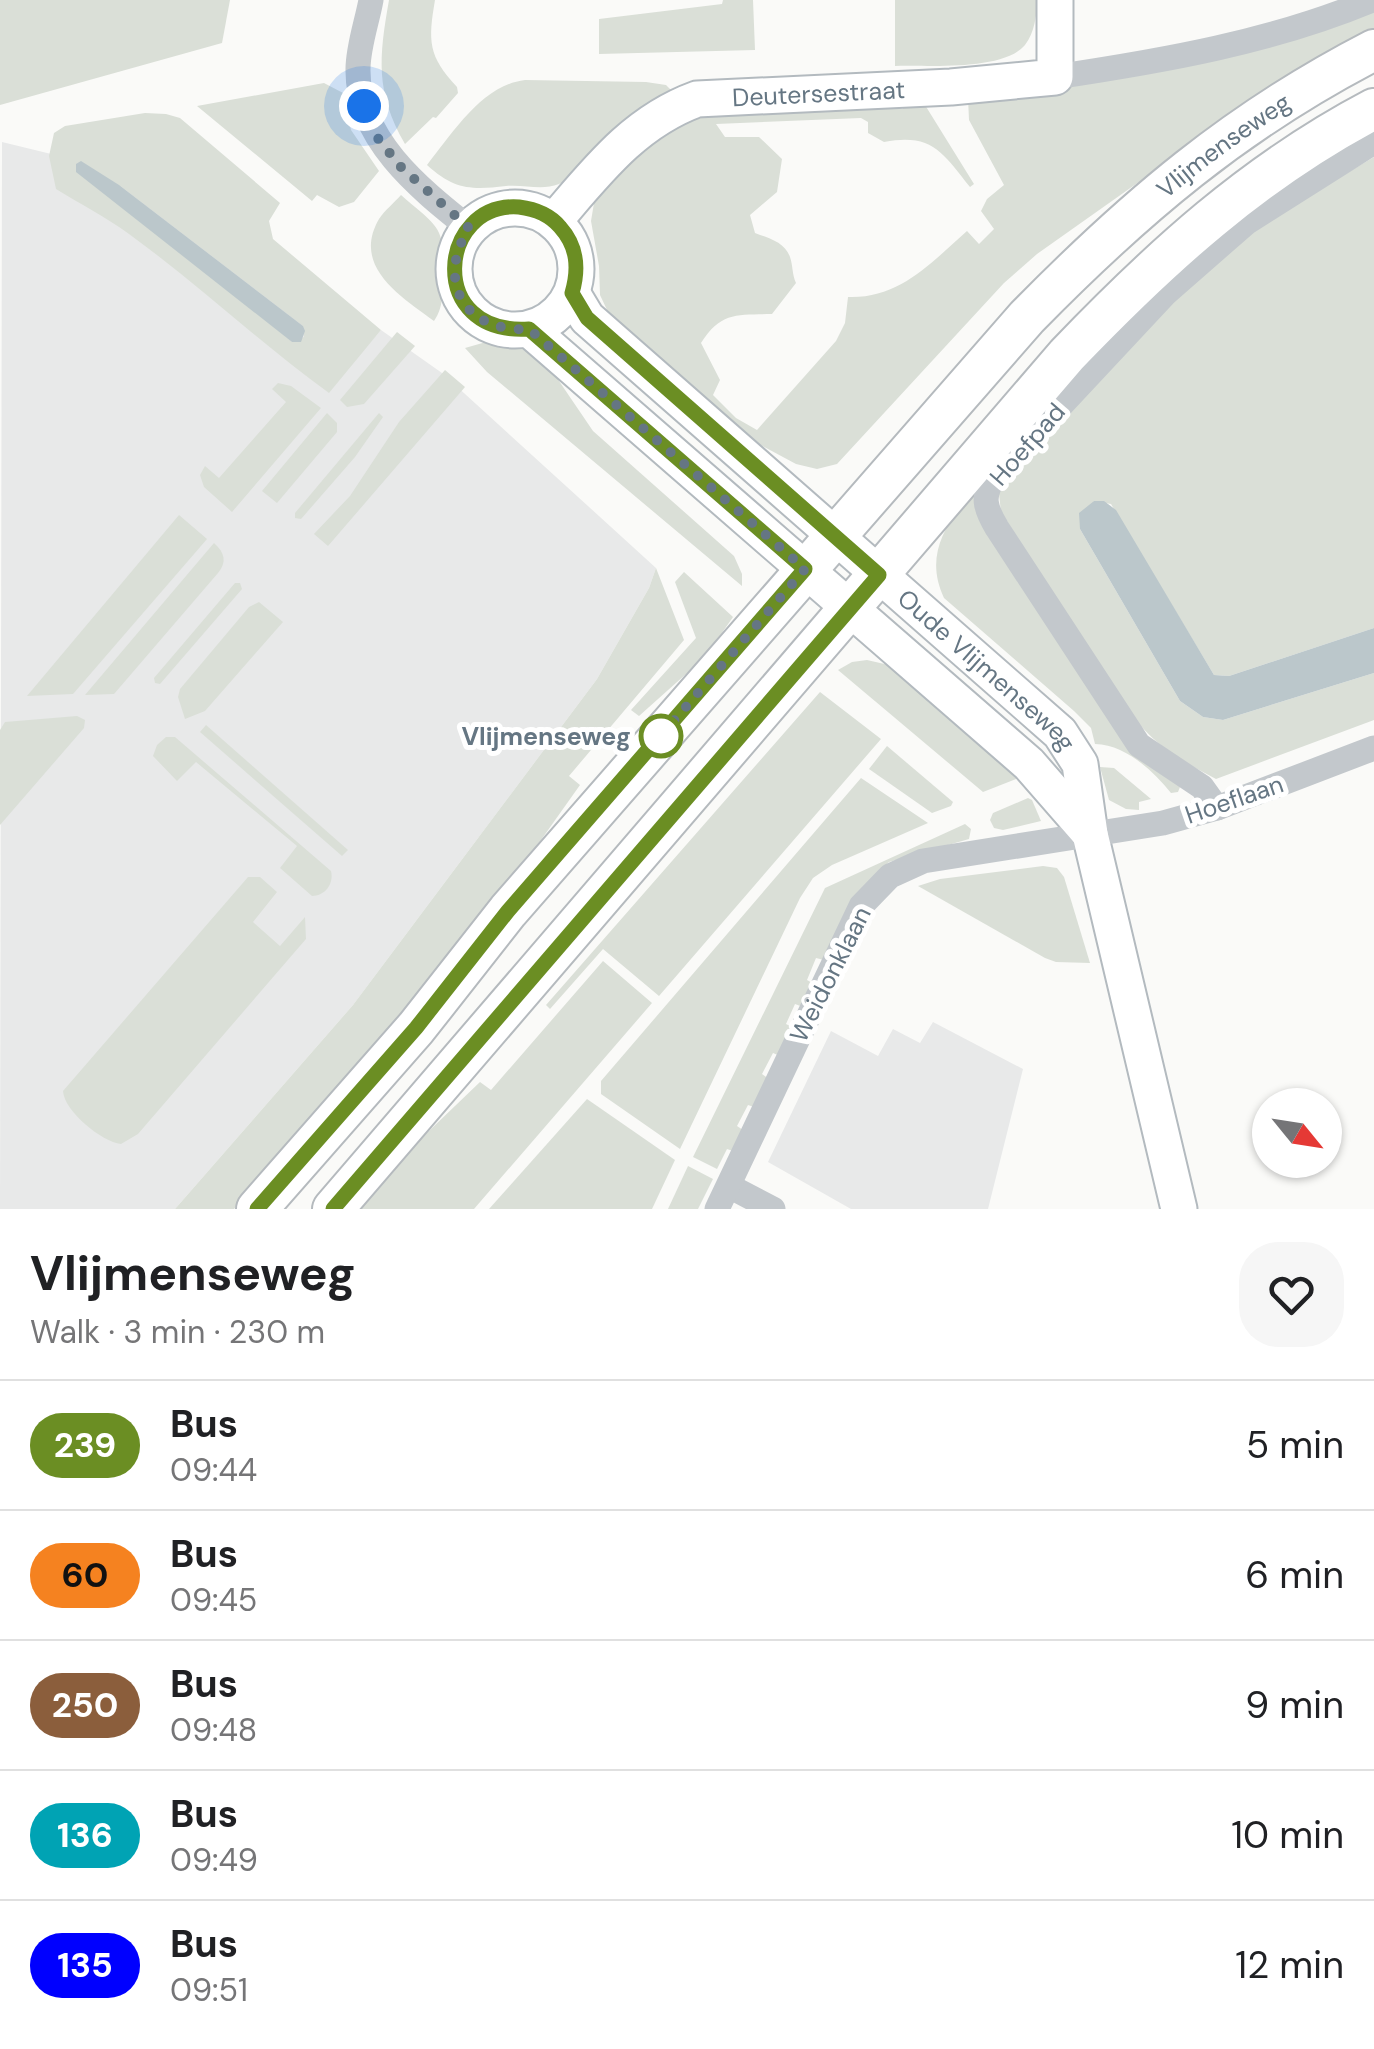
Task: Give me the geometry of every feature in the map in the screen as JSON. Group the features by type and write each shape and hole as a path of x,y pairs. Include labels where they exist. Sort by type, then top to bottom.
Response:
{"main road":[{"name":"Vlijmenseweg","path":"257,1209 416,1028 508,911 1027,317 1162,188 1282,100 1374,50"},
{"name":"Vlijmenseweg","path":"333,1209 1067,356 1140,279 1248,188 1374,109"}],"street":[{"path":"371,0 358,68 364,106 376,136 401,167 469,228"},
{"path":"1055,0 1055,77 1184,55 1277,32 1372,0"},
{"name":"Deutersestraat","path":"554,221 631,136 668,110 698,98 964,86 1055,77"},
{"name":"Hoefpad","path":"1217,808 1202,787 1139,746 997,528 987,511 985,493 995,476 1166,294 1246,223 1374,142"},
{"path":"510,207 533,210 554,221 570,242 577,267 572,293 550,320 529,329 508,330 487,324 473,314 455,282 454,262 469,228 488,214 510,207"},
{"name":"Oude Vlijmenseweg","path":"572,293 587,318 1060,733 1080,764 1090,834 1179,1209"},
{"name":"Oude Vlijmenseweg","path":"529,329 1029,764 1090,834"},
{"name":"Hoeflaan","path":"1090,834 1163,823 1217,808 1374,748"},
{"name":"Weidonklaan","path":"723,1198 861,906 890,876 923,861 1090,834"},
{"path":"723,1198 773,1209"}],"shaded area":[{"path":"0,0 230,0 222,43 0,105"},
{"path":"389,0 435,0 432,47 458,93 405,144 388,108 382,74"},
{"path":"723,0 753,0 755,50 599,54 599,19 722,4"},
{"path":"895,0 1038,0 1031,35 1014,53 983,63 895,66"},
{"path":"1374,8 1374,33 1259,97 1037,254 1004,283 837,464 817,469 796,464 744,436 635,343 608,312 600,295 591,221 594,203 606,185 658,134 708,112 879,102 880,109 903,109 904,100 925,105 974,184 970,187 934,148 914,140 884,142 868,133 868,122 861,118 716,124 725,137 759,137 782,159 777,192 750,215 755,233 776,241 788,252 796,283 772,314 723,320 701,343 720,380 713,395 736,418 757,430 836,341 845,323 848,297 883,292 899,285 967,231 979,244 994,229 981,211 987,199 1004,185 969,120 968,98"},
{"path":"525,80 646,82 666,85 673,92 632,115 578,172 559,184 464,186 427,165 482,101 509,84"},
{"path":"324,83 343,93 351,130 379,171 354,202 339,207 317,195 312,201 197,106"},
{"path":"145,113 180,118 280,203 269,221 273,239 381,330 329,393 129,234 56,189 49,156 54,133 65,126","holes":["119,185 303,326 304,337 292,342"]},
{"path":"2,142 84,162 367,346 381,330 442,373 656,568 649,588 597,679 353,1005 175,1209 0,1209"},
{"path":"1374,157 1374,628 1229,676 1214,675 1111,504 1094,501 1080,529 1180,701 1203,717 1223,720 1374,673 1374,720 1216,779 1166,749 1126,708 1001,512 998,485 1164,307 1246,233"},
{"path":"81,161 119,185 303,326 301,342 292,342 76,172 76,164"},
{"path":"401,195 436,228 443,246 442,299 434,321 384,279 371,252 379,219"},
{"path":"397,332 415,346 364,404 347,407 340,400"},
{"path":"493,340 542,356 593,431 734,556 742,574 742,586 487,372 465,348"},
{"path":"445,370 465,387 328,546 314,534 350,496 399,422"},
{"path":"278,383 291,386 321,408 232,512 204,487 200,475 205,466 219,478 286,402 272,389"},
{"path":"327,413 337,423 337,432 277,503 262,491"},
{"path":"379,413 383,417 355,457 301,519 295,518 295,513"},
{"path":"974,486 1180,787 1178,792 1171,793 1128,754 1095,744 1091,728 1074,711 944,598 938,582 937,553 948,526"},
{"path":"1094,501 1104,501 1116,510 1214,675 1229,676 1374,628 1374,673 1223,720 1203,717 1180,701 1080,529 1079,513"},
{"path":"179,515 207,539 73,694 27,696"},
{"path":"214,543 224,558 218,573 114,694 85,695"},
{"path":"656,568 684,640 569,776 580,785 497,902 346,1083 234,1209 175,1209 353,1005 597,679 649,588"},
{"path":"684,572 733,617 705,657 639,716 631,710 696,638 675,582"},
{"path":"235,583 240,583 242,589 160,684 155,683 154,678"},
{"path":"259,602 283,622 205,711 185,719 178,697 180,689 249,607"},
{"path":"867,660 893,666 1026,775 983,792 838,670"},
{"path":"820,692 881,739 659,996 603,949 550,1009 546,1005"},
{"path":"77,716 85,720 84,728 0,825 0,730 5,722"},
{"path":"206,725 348,850 342,856 200,732"},
{"path":"166,737 175,737 331,871 328,888 312,896 280,868 297,846 196,762 177,781 153,756"},
{"path":"887,746 953,802 951,806 932,813 869,769"},
{"path":"1100,767 1114,768 1151,799 1139,802 1139,810 1126,809 1109,800"},
{"path":"861,778 928,823 832,865 813,878 680,1149 601,1094 601,1081"},
{"path":"1028,798 1041,821 1003,830 994,828 990,820 993,813"},
{"path":"965,824 971,829 969,839 889,862 864,886 824,960 816,958 807,980 814,984 803,1007 795,1004 786,1024 794,1028 780,1056 773,1053 762,1074 769,1079 754,1107 748,1105 737,1126 743,1130 733,1151 727,1149 717,1169 693,1157 825,888"},
{"path":"1043,866 1057,868 1064,877 1090,963 1045,958 918,886 940,879"},
{"path":"248,877 260,877 277,892 253,922 280,946 305,917 306,939 138,1134 121,1144 104,1138 77,1116 63,1091"},
{"path":"603,961 652,1003 474,1209 353,1209 480,1082 491,1090"},
{"path":"933,1022 1023,1069 988,1209 851,1209 768,1162 831,1031 878,1056 893,1029 920,1043"},
{"path":"587,1099 675,1160 652,1209 489,1209"},
{"path":"688,1166 713,1179 698,1209 668,1209"}],"bus line":[{"name":"239","path":"257,1209 416,1028 508,911 805,569 529,329 508,330 487,324 462,300 455,282 454,262 469,228 498,209 533,210 554,221 570,242 577,267 572,293 587,318 879,575 333,1209"}],"place":[{"name":"Vlijmenseweg","path":"661,736"}],"route":[{"path":"364,106 376,136 401,167 469,228 454,262 455,282 473,314 487,324 508,330 529,329 805,569 661,736"}]}
